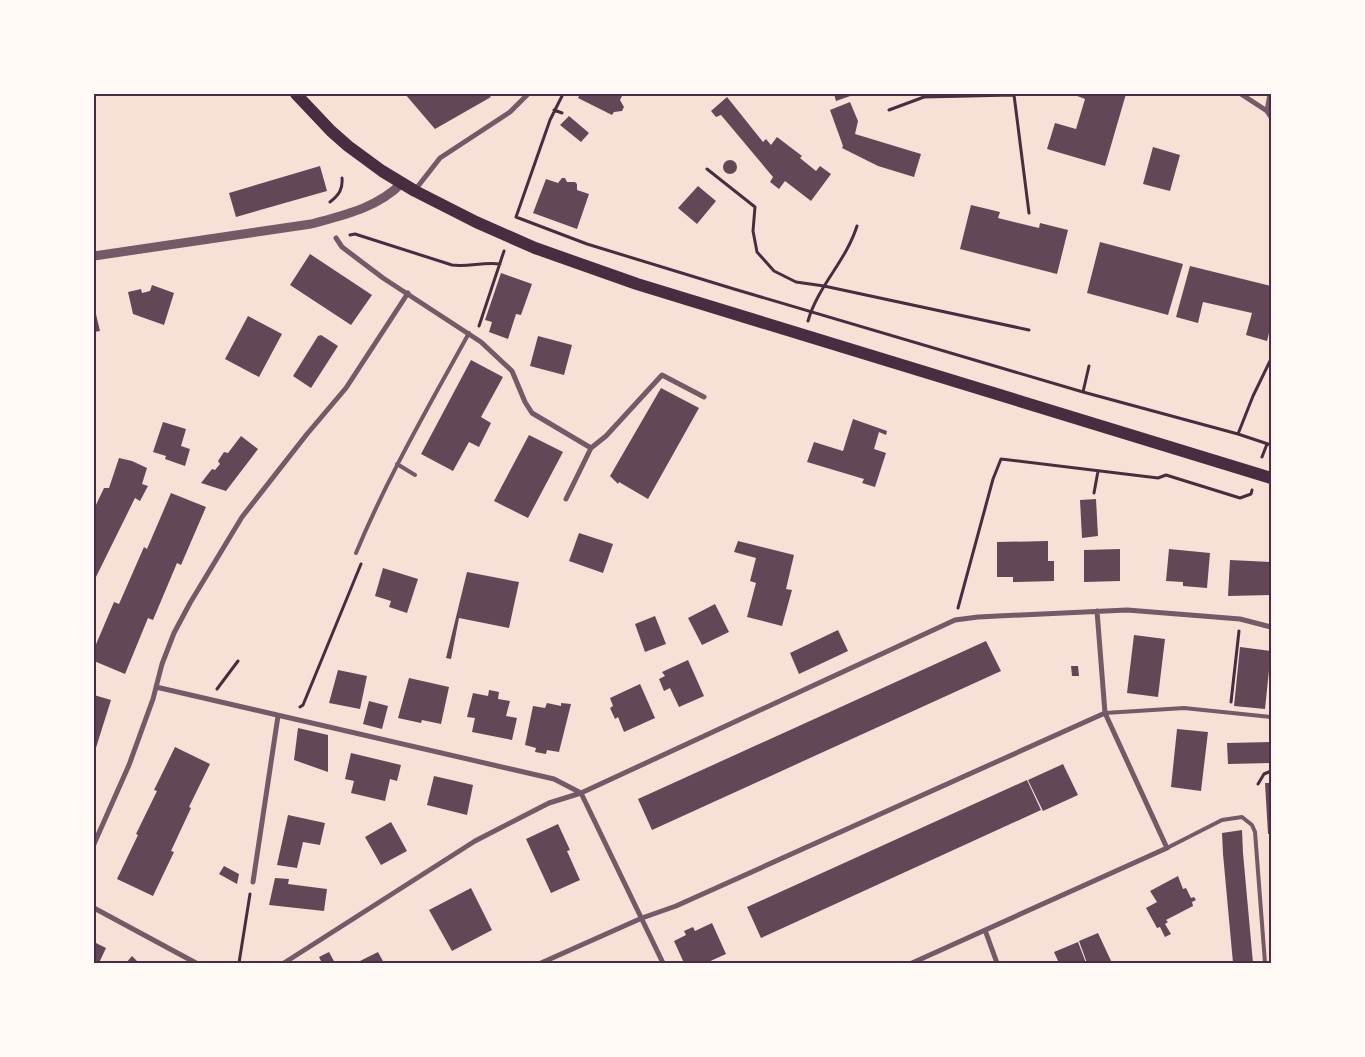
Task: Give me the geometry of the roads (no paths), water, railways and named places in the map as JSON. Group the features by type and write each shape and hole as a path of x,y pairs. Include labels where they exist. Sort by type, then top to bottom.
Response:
{"main road":[{"path":"296,94 348,146 402,183 509,237 562,258 637,284 1271,478"}],"street":[{"path":"415,191 440,158 510,112 528,94"},
{"path":"1241,94 1267,111 1271,117"},
{"path":"1267,111 1270,94"},
{"path":"94,256 310,224 344,215 385,199 402,183"},
{"path":"336,238 342,247 383,278 476,338 512,371 525,402 532,413 591,448"},
{"path":"94,844 129,765 174,633 190,603 242,517 346,388 408,293"},
{"path":"566,499 591,448 606,436 662,375 704,397"},
{"path":"284,963 475,841 549,803 582,793 955,620 978,616 1127,610 1240,619 1271,627"},
{"path":"912,963 1167,848 1105,713 1097,611"},
{"path":"156,687 554,779 582,793 663,963"},
{"path":"541,963 642,918 676,906 1105,713"},
{"path":"253,882 278,716"},
{"path":"94,908 196,963"},
{"path":"985,930 997,963"}],"lane":[{"path":"356,553 375,506 396,464 469,333"},
{"path":"396,464 415,475"},
{"path":"1105,713 1184,708 1271,717"},
{"path":"1167,848 1222,820 1242,817 1252,825 1255,832 1265,963"}]}
